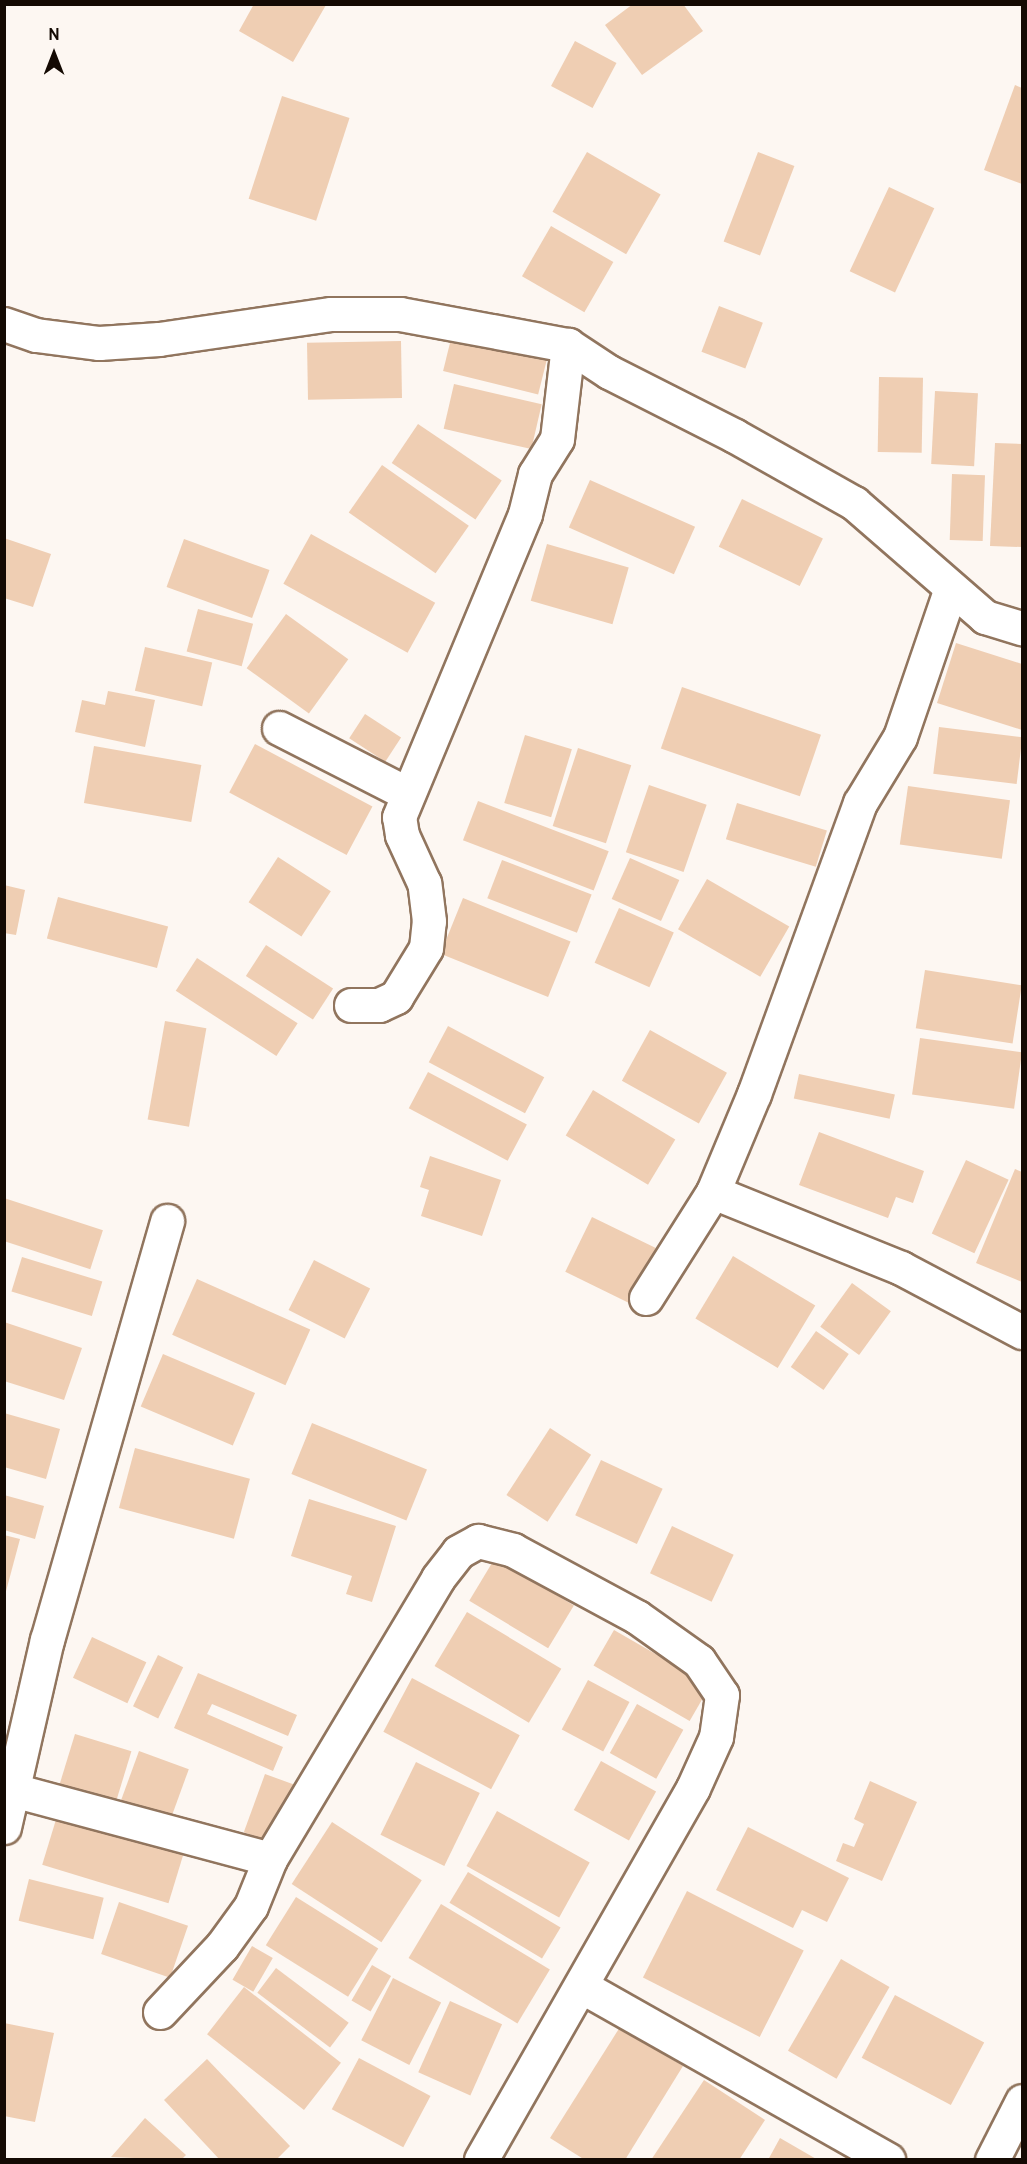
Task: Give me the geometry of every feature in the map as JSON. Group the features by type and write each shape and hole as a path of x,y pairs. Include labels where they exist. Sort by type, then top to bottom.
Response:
{"street":[{"path":"4,324 36,335 99,343 159,339 331,314 400,314 568,345 609,372 735,436 854,503 985,617 1023,628"},
{"path":"351,1005 379,1005 396,997 426,948 429,921 424,883 402,835 399,817 406,793 458,682 525,514 535,474 557,439 568,345"},
{"path":"646,1298 713,1192 754,1094 860,803 900,737 951,588"},
{"path":"279,728 406,793"},
{"path":"713,1192 902,1268 1023,1332"},
{"path":"4,1827 13,1790 15,1730 166,1221"},
{"path":"160,2012 222,1946 251,1906 270,1859 438,1578 458,1552 478,1541 513,1550 637,1617 699,1660 722,1695 716,1737 693,1788 482,2160"},
{"path":"13,1790 270,1859"},
{"path":"581,1986 888,2160"},
{"path":"992,2160 1023,2101"}],"building":[{"path":"254,4 326,5 293,62 239,31"},
{"path":"633,4 683,4 703,31 642,75 605,25"},
{"path":"575,41 616,63 593,108 551,86"},
{"path":"1015,85 1022,88 1022,184 984,170"},
{"path":"282,96 350,118 316,221 249,199"},
{"path":"587,152 661,194 626,254 552,212"},
{"path":"758,152 794,166 760,256 724,242"},
{"path":"889,187 934,208 895,292 850,271"},
{"path":"551,226 613,262 584,312 522,276"},
{"path":"719,306 763,323 745,369 701,352"},
{"path":"452,335 547,359 538,395 443,371"},
{"path":"401,341 402,398 308,400 307,343"},
{"path":"879,377 923,378 922,453 878,452"},
{"path":"454,384 542,404 531,449 444,429"},
{"path":"935,391 978,393 974,466 931,464"},
{"path":"418,424 502,480 475,519 392,463"},
{"path":"995,443 1022,444 1022,547 990,546"},
{"path":"382,465 469,526 436,573 349,513"},
{"path":"952,474 985,475 983,541 950,540"},
{"path":"590,480 695,527 674,574 569,528"},
{"path":"742,499 823,538 800,586 719,547"},
{"path":"311,534 435,603 408,653 283,584"},
{"path":"4,538 51,554 33,607 4,598"},
{"path":"184,539 270,570 252,618 167,587"},
{"path":"547,544 629,567 612,624 531,601"},
{"path":"198,609 253,624 242,666 187,652"},
{"path":"286,614 348,659 309,713 247,668"},
{"path":"956,643 1022,664 1022,730 937,703"},
{"path":"145,647 212,663 202,706 135,691"},
{"path":"682,687 821,735 800,796 661,748"},
{"path":"108,691 155,700 145,747 75,732 82,700 105,705"},
{"path":"365,714 401,737 385,762 349,738"},
{"path":"939,727 1022,737 1017,784 933,774"},
{"path":"525,735 572,749 551,817 504,803"},
{"path":"255,744 372,806 347,855 229,793"},
{"path":"94,746 201,765 191,822 84,803"},
{"path":"578,748 631,765 606,843 553,826"},
{"path":"649,785 707,805 684,872 626,852"},
{"path":"908,786 1010,800 1002,859 900,844"},
{"path":"478,801 609,851 594,890 463,840"},
{"path":"737,803 827,830 816,867 726,839"},
{"path":"278,857 331,891 301,937 249,902"},
{"path":"630,858 679,880 661,921 612,899"},
{"path":"502,860 592,894 577,933 487,898"},
{"path":"707,879 789,926 760,977 678,929"},
{"path":"4,885 25,890 16,935 4,933"},
{"path":"58,897 168,927 157,968 47,939"},
{"path":"463,898 571,941 548,997 441,954"},
{"path":"619,908 674,932 649,987 595,963"},
{"path":"266,945 333,989 313,1020 246,976"},
{"path":"197,958 298,1023 276,1056 176,991"},
{"path":"925,970 1022,985 1013,1044 916,1028"},
{"path":"165,1021 206,1028 189,1127 148,1119"},
{"path":"448,1026 544,1077 525,1113 429,1062"},
{"path":"650,1030 727,1073 699,1123 622,1081"},
{"path":"920,1038 1022,1052 1014,1109 912,1094"},
{"path":"428,1072 527,1125 508,1161 409,1108"},
{"path":"799,1074 895,1094 890,1119 794,1098"},
{"path":"593,1090 675,1139 648,1185 566,1135"},
{"path":"819,1132 924,1171 913,1203 896,1197 888,1218 799,1185"},
{"path":"430,1156 501,1180 482,1236 421,1216 429,1190 420,1187"},
{"path":"966,1160 1009,1180 974,1253 932,1233"},
{"path":"1015,1169 1022,1172 1022,1282 976,1263"},
{"path":"4,1198 103,1230 90,1269 4,1241"},
{"path":"592,1217 656,1248 629,1303 565,1272"},
{"path":"733,1256 815,1305 778,1368 695,1319"},
{"path":"22,1257 102,1282 92,1316 11,1291"},
{"path":"314,1260 370,1289 345,1338 289,1310"},
{"path":"197,1279 310,1329 285,1385 172,1335"},
{"path":"852,1283 891,1311 859,1355 820,1327"},
{"path":"4,1322 82,1348 64,1400 4,1381"},
{"path":"816,1331 849,1354 824,1390 791,1367"},
{"path":"163,1354 255,1393 233,1446 141,1406"},
{"path":"4,1413 60,1429 46,1479 4,1467"},
{"path":"312,1423 427,1469 406,1520 291,1474"},
{"path":"550,1428 591,1455 548,1522 506,1495"},
{"path":"135,1448 250,1479 234,1539 119,1508"},
{"path":"601,1460 663,1489 637,1544 575,1515"},
{"path":"4,1495 44,1506 35,1539 4,1530"},
{"path":"309,1499 396,1526 372,1602 346,1594 352,1576 291,1556"},
{"path":"672,1526 734,1555 712,1602 650,1573"},
{"path":"4,1535 20,1539 5,1595 4,1595"},
{"path":"495,1558 574,1605 548,1648 469,1601"},
{"path":"467,1612 561,1669 529,1723 435,1666"},
{"path":"614,1630 710,1686 690,1721 594,1666"},
{"path":"92,1637 146,1662 127,1703 73,1678"},
{"path":"158,1655 183,1667 158,1719 133,1706"},
{"path":"198,1673 297,1715 288,1736 212,1704 207,1714 283,1747 273,1771 174,1728"},
{"path":"412,1678 520,1735 491,1789 383,1732"},
{"path":"588,1680 629,1702 603,1752 562,1729"},
{"path":"637,1704 683,1730 656,1779 610,1753"},
{"path":"75,1734 131,1751 115,1806 58,1789"},
{"path":"139,1751 189,1769 168,1826 118,1808"},
{"path":"601,1761 656,1792 629,1841 574,1810"},
{"path":"416,1762 480,1793 444,1866 380,1835"},
{"path":"265,1774 296,1785 275,1844 244,1832"},
{"path":"870,1781 917,1802 882,1881 836,1861 843,1843 854,1847 864,1824 854,1819"},
{"path":"497,1811 590,1862 559,1917 466,1866"},
{"path":"58,1813 184,1852 168,1903 42,1865"},
{"path":"332,1822 422,1880 381,1942 292,1884"},
{"path":"748,1827 849,1878 827,1922 802,1910 793,1928 716,1890"},
{"path":"468,1872 561,1928 542,1958 449,1903"},
{"path":"29,1879 104,1898 93,1939 19,1921"},
{"path":"687,1891 804,1950 760,2037 643,1977"},
{"path":"296,1897 378,1948 348,1997 266,1945"},
{"path":"119,1902 188,1926 170,1978 101,1954"},
{"path":"441,1904 550,1969 517,2023 409,1958"},
{"path":"252,1946 273,1958 253,1992 232,1980"},
{"path":"841,1959 889,1987 836,2079 788,2051"},
{"path":"372,1965 391,1976 371,2012 351,2001"},
{"path":"276,1968 349,2023 330,2048 257,1993"},
{"path":"393,1978 441,2003 409,2065 361,2040"},
{"path":"244,1987 341,2063 304,2110 207,2034"},
{"path":"895,1995 984,2042 951,2105 862,2058"},
{"path":"450,2001 502,2024 470,2095 418,2072"},
{"path":"4,2023 54,2033 35,2122 4,2116"},
{"path":"620,2027 683,2066 625,2160 585,2160 550,2138"},
{"path":"359,2058 431,2096 403,2147 332,2109"},
{"path":"207,2059 290,2146 276,2160 220,2160 164,2100"},
{"path":"704,2080 765,2120 739,2160 651,2160"},
{"path":"145,2118 186,2155 181,2160 111,2157"},
{"path":"780,2138 818,2160 768,2160"}]}
